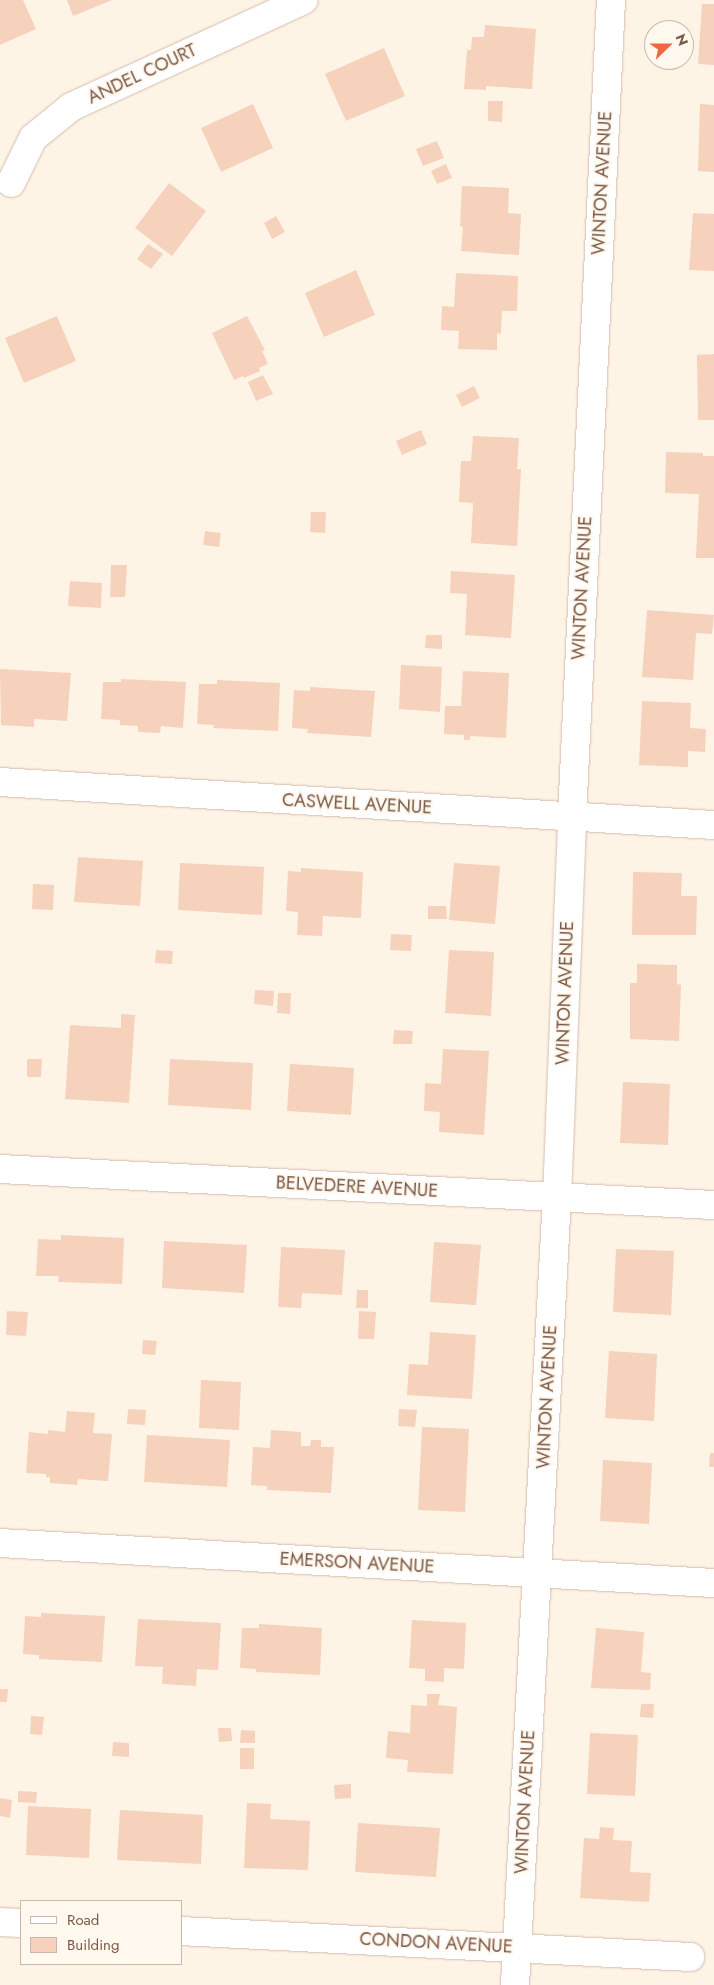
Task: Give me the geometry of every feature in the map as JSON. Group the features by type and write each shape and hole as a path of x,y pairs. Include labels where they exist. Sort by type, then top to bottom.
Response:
{"street":[{"name":"ANDEL COURT","path":"11,183 33,138 72,107 304,0"},
{"name":"WINTON AVENUE","path":"515,1985 557,1197 572,816 611,0"},
{"name":"CASWELL AVENUE","path":"0,782 714,825"},
{"name":"BELVEDERE AVENUE","path":"0,1169 714,1205"},
{"name":"EMERSON AVENUE","path":"0,1543 714,1583"},
{"path":"0,1922 20,1923"},
{"name":"CONDON AVENUE","path":"182,1931 690,1957"}],"building":[{"path":"0,0 23,0 36,29 0,45"},
{"path":"67,0 112,0 73,16"},
{"path":"702,4 714,4 714,65 698,64"},
{"path":"485,25 536,29 532,89 486,86 486,90 464,89 467,50 471,50 472,37 484,37"},
{"path":"384,48 405,96 346,121 325,74"},
{"path":"488,101 503,101 502,122 488,121"},
{"path":"253,104 273,148 221,172 201,128"},
{"path":"700,104 714,105 714,172 698,171"},
{"path":"437,141 444,158 423,166 416,149"},
{"path":"446,164 452,178 437,184 431,171"},
{"path":"169,183 206,211 172,256 135,228"},
{"path":"462,186 509,188 508,213 521,214 519,255 461,251 463,227 460,226"},
{"path":"693,213 714,214 714,271 689,270"},
{"path":"276,216 285,232 272,239 264,223"},
{"path":"148,244 163,254 151,269 137,259"},
{"path":"356,270 375,315 324,337 305,293"},
{"path":"456,273 518,276 517,311 502,311 501,334 497,333 497,350 458,349 459,331 441,330 442,306 454,307"},
{"path":"57,316 76,361 24,383 5,338"},
{"path":"247,316 265,350 262,351 268,364 259,368 260,371 234,380 212,333"},
{"path":"714,354 714,420 698,420 697,355"},
{"path":"263,375 273,394 256,401 248,382"},
{"path":"474,386 480,398 462,407 456,395"},
{"path":"421,430 427,444 402,455 396,441"},
{"path":"473,436 519,438 517,469 521,469 517,546 471,543 473,503 459,502 461,461 471,461"},
{"path":"666,452 703,453 703,456 714,456 714,558 696,558 699,494 665,493"},
{"path":"311,512 326,512 325,533 310,532"},
{"path":"205,531 221,533 219,547 203,545"},
{"path":"111,565 127,565 125,597 110,597"},
{"path":"451,571 515,575 511,638 465,635 467,594 450,593"},
{"path":"70,581 102,583 101,608 68,606"},
{"path":"647,610 714,615 712,634 696,633 693,680 642,677"},
{"path":"426,635 442,635 442,649 425,648"},
{"path":"401,665 442,667 440,712 399,709"},
{"path":"0,669 71,673 67,721 34,719 34,727 1,725"},
{"path":"463,671 509,673 506,738 470,736 470,740 464,740 464,735 444,734 445,706 461,706"},
{"path":"121,679 186,682 183,728 161,726 160,733 138,732 138,726 120,725 120,720 101,719 103,682 121,682"},
{"path":"217,680 280,683 278,731 213,728 214,725 197,724 199,684 217,684"},
{"path":"310,687 375,691 371,737 307,733 308,729 292,728 294,690 310,691"},
{"path":"642,701 691,703 690,728 706,729 705,752 688,751 688,767 639,765"},
{"path":"78,857 143,861 140,906 74,902"},
{"path":"180,863 264,867 262,915 178,910"},
{"path":"454,863 500,866 495,924 449,920"},
{"path":"301,868 363,872 361,918 323,916 322,936 297,935 298,912 286,911 288,871 301,872"},
{"path":"633,872 682,873 681,896 697,896 696,935 632,935"},
{"path":"33,884 54,885 53,910 32,909"},
{"path":"428,906 446,906 447,919 428,919"},
{"path":"391,934 412,935 411,951 390,950"},
{"path":"156,950 173,951 172,964 155,963"},
{"path":"449,950 494,952 491,1016 445,1013"},
{"path":"637,964 677,965 677,984 681,985 679,1041 630,1039 630,983 637,983"},
{"path":"255,990 274,991 273,1006 254,1004"},
{"path":"278,993 291,993 290,1014 277,1013"},
{"path":"121,1014 135,1015 129,1103 65,1099 70,1025 121,1028"},
{"path":"394,1030 413,1031 412,1044 393,1044"},
{"path":"443,1049 489,1051 484,1135 439,1132 440,1112 424,1111 425,1083 441,1084"},
{"path":"27,1059 42,1059 41,1077 27,1077"},
{"path":"170,1059 253,1063 251,1110 168,1105"},
{"path":"290,1064 354,1068 351,1115 287,1111"},
{"path":"623,1082 670,1084 668,1145 620,1143"},
{"path":"61,1235 124,1238 122,1284 58,1282 59,1276 36,1276 38,1239 61,1240"},
{"path":"164,1241 247,1245 244,1293 162,1288"},
{"path":"434,1242 481,1245 476,1305 430,1302"},
{"path":"281,1247 345,1250 342,1295 302,1293 301,1308 278,1307"},
{"path":"616,1249 674,1251 671,1315 613,1312"},
{"path":"357,1290 368,1290 368,1308 356,1308"},
{"path":"7,1311 28,1312 26,1336 6,1335"},
{"path":"359,1311 376,1312 374,1339 358,1339"},
{"path":"430,1332 476,1335 472,1399 407,1395 409,1364 428,1365"},
{"path":"143,1340 157,1341 155,1355 142,1354"},
{"path":"609,1351 657,1354 654,1421 605,1418"},
{"path":"201,1380 241,1382 239,1430 199,1428"},
{"path":"128,1409 146,1410 145,1425 127,1424"},
{"path":"399,1409 417,1410 415,1427 398,1426"},
{"path":"67,1411 95,1413 93,1433 112,1434 108,1481 78,1479 77,1485 50,1483 50,1477 46,1477 46,1474 26,1473 29,1432 48,1434 48,1430 65,1432"},
{"path":"422,1427 469,1429 465,1512 418,1510"},
{"path":"271,1430 301,1432 301,1446 310,1446 311,1440 321,1440 321,1447 334,1447 331,1493 267,1490 267,1486 251,1485 253,1447 270,1448"},
{"path":"147,1435 230,1440 227,1487 144,1482"},
{"path":"710,1453 714,1453 714,1467 709,1467"},
{"path":"603,1460 652,1463 649,1524 600,1521"},
{"path":"41,1613 105,1616 102,1662 39,1659 39,1655 23,1654 25,1616 41,1617"},
{"path":"138,1619 221,1623 218,1670 197,1669 196,1686 162,1684 163,1667 135,1666"},
{"path":"412,1620 466,1623 464,1669 444,1668 444,1682 425,1681 425,1669 409,1668"},
{"path":"259,1624 322,1628 320,1675 256,1672 256,1669 240,1668 242,1628 259,1628"},
{"path":"596,1628 644,1632 641,1672 651,1673 650,1690 591,1688"},
{"path":"0,1689 8,1689 7,1702 0,1702"},
{"path":"427,1694 440,1694 438,1705 457,1707 453,1774 407,1772 408,1760 386,1758 388,1731 410,1733 411,1705 427,1706"},
{"path":"641,1704 654,1704 653,1718 640,1717"},
{"path":"31,1716 44,1717 42,1735 30,1734"},
{"path":"218,1728 231,1728 232,1741 219,1742"},
{"path":"241,1730 255,1731 255,1743 240,1743"},
{"path":"590,1733 638,1735 635,1796 587,1794"},
{"path":"113,1742 129,1743 129,1757 112,1756"},
{"path":"240,1748 254,1748 254,1769 240,1769"},
{"path":"351,1784 351,1798 335,1799 334,1785"},
{"path":"18,1791 37,1792 36,1803 18,1802"},
{"path":"0,1798 12,1800 10,1818 0,1816"},
{"path":"247,1803 271,1804 270,1819 310,1821 308,1870 244,1868"},
{"path":"28,1806 91,1809 89,1858 26,1855"},
{"path":"120,1810 203,1815 201,1864 117,1860"},
{"path":"358,1823 440,1828 436,1877 355,1872"},
{"path":"600,1827 614,1828 613,1840 632,1841 630,1872 651,1873 649,1902 580,1898 584,1838 599,1839"}]}
